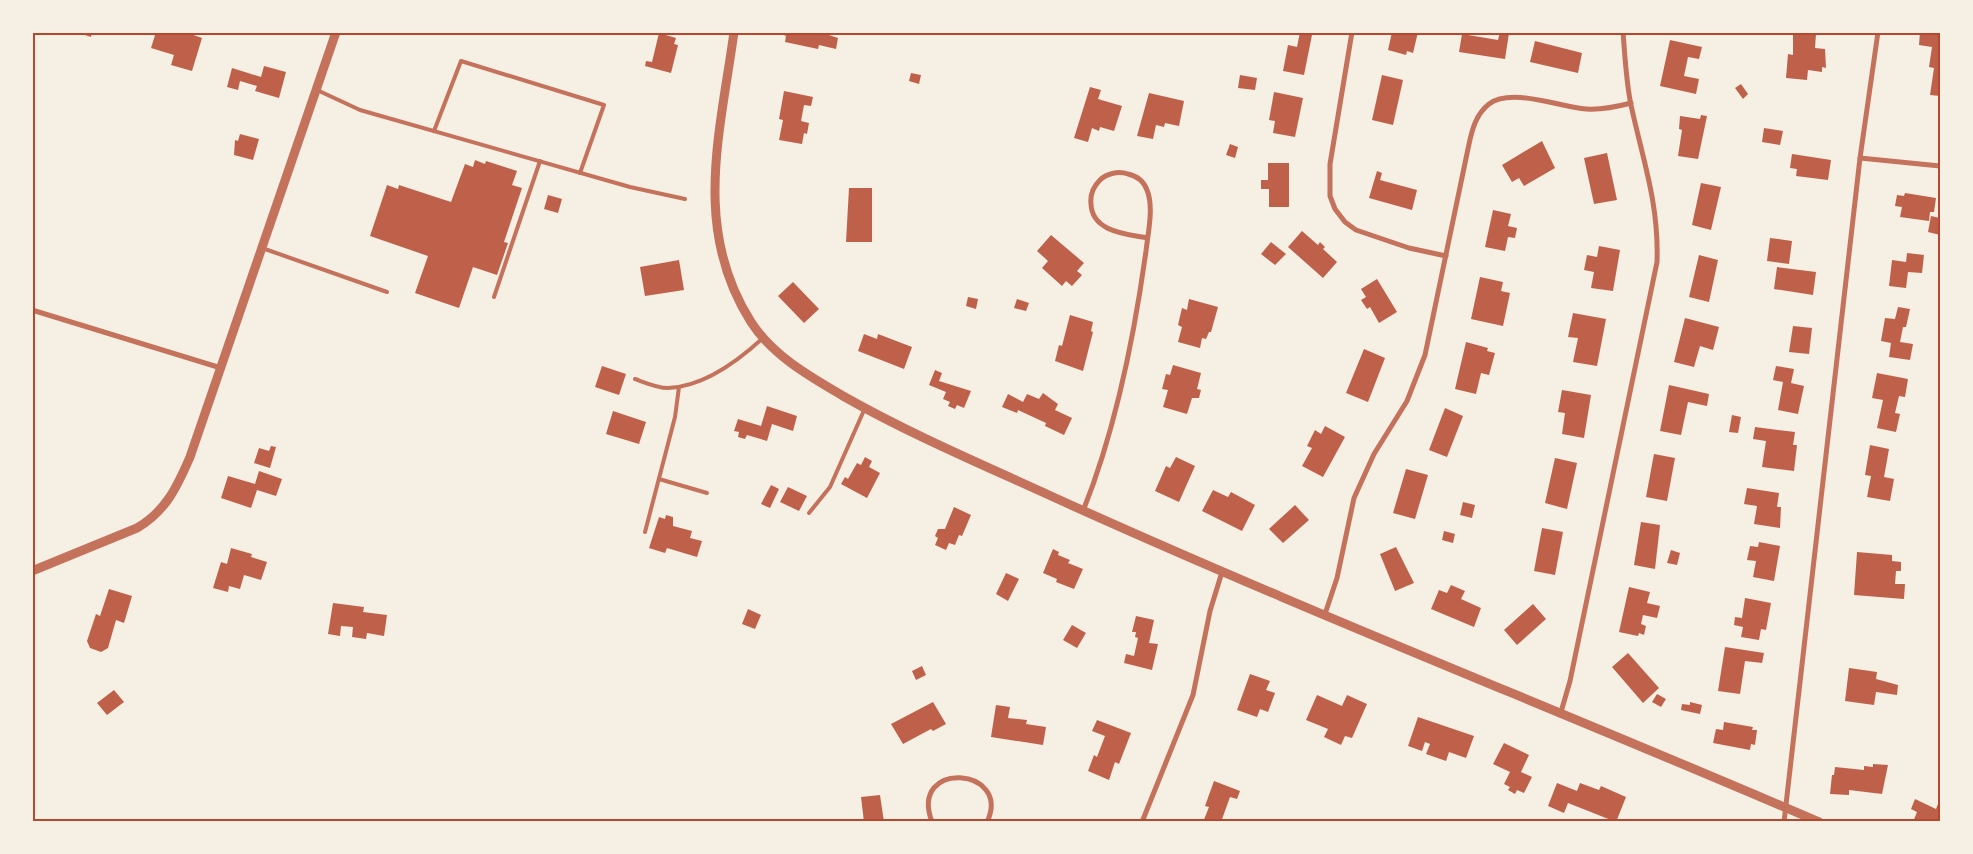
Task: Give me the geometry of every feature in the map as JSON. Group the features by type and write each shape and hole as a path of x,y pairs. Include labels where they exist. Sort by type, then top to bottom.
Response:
{"street":[{"path":"32,570 117,538 152,519 172,496 190,457 336,32"},
{"path":"734,32 715,170 714,217 717,238 731,283 748,317 763,338 794,366 864,408 1083,511 1222,572 1561,712 1819,822"},
{"path":"1352,32 1330,164 1330,196 1335,209 1345,222 1356,230 1409,248 1446,256"},
{"path":"1561,712 1570,681 1657,262 1657,220 1654,200 1631,103 1622,32"},
{"path":"1784,822 1860,158 1878,32"},
{"path":"1325,614 1337,578 1354,498 1374,454 1407,401 1425,355 1473,128 1480,112 1490,103 1502,98 1516,97 1585,109 1602,110 1631,103"},
{"path":"1860,158 1940,166"},
{"path":"1083,511 1099,468 1116,405 1136,313 1147,238 1150,200 1147,190 1134,175 1115,173 1106,176 1093,190 1091,197 1091,207 1095,218 1102,225 1112,230 1147,238"},
{"path":"32,310 221,368"},
{"path":"1142,822 1193,695 1210,611 1222,572"},
{"path":"932,822 928,804 931,794 937,785 946,779 956,776 977,781 985,788 990,798 990,821"}],"lane":[{"path":"434,131 461,61 604,105 580,173"},
{"path":"316,90 360,110 580,173 685,199"},
{"path":"494,297 540,161"},
{"path":"262,248 387,292"},
{"path":"635,379 667,388 679,387 699,380 725,367 763,338"},
{"path":"645,532 675,417 679,387"},
{"path":"809,513 830,487 864,408"},
{"path":"659,479 707,494"}],"building":[{"path":"76,32 92,32 91,37"},
{"path":"156,32 185,32 202,38 192,71 171,65 174,55 151,48"},
{"path":"778,32 820,32 838,38 836,49 819,45 818,49 785,42 786,36"},
{"path":"1300,32 1312,35 1304,75 1283,71 1288,45 1297,47"},
{"path":"1392,32 1418,32 1413,53 1407,51 1406,55 1388,50"},
{"path":"1500,32 1509,33 1505,59 1459,52 1462,34 1498,40"},
{"path":"1793,32 1816,34 1815,48 1825,49 1826,68 1822,67 1822,72 1808,70 1807,80 1786,78 1788,54 1793,55"},
{"path":"1920,32 1940,32 1940,96 1930,95 1934,68 1929,67 1932,47 1919,45"},
{"path":"659,33 676,38 674,44 678,45 671,73 645,66 646,61 652,62"},
{"path":"1670,40 1702,47 1699,59 1688,57 1684,76 1699,79 1696,94 1660,86"},
{"path":"1535,41 1582,53 1578,73 1530,62"},
{"path":"264,66 286,72 279,98 255,91 257,86 240,81 238,90 227,87 232,68 261,77"},
{"path":"911,73 921,75 919,84 909,81"},
{"path":"1240,75 1257,78 1255,90 1238,88"},
{"path":"1382,75 1403,80 1393,125 1372,120"},
{"path":"1741,84 1748,94 1743,99 1735,88"},
{"path":"1090,87 1101,90 1098,99 1122,106 1114,131 1100,127 1099,131 1092,128 1088,142 1074,138"},
{"path":"784,91 813,97 811,106 804,105 801,121 809,123 807,134 804,133 802,144 779,140 783,120 779,119"},
{"path":"1274,92 1303,98 1295,137 1273,133 1275,121 1269,120"},
{"path":"1149,93 1184,101 1179,126 1165,123 1164,127 1156,125 1153,139 1137,136"},
{"path":"1701,115 1707,116 1698,159 1678,156 1682,130 1679,129 1680,116 1700,119"},
{"path":"1764,128 1783,131 1780,145 1762,142"},
{"path":"240,134 259,139 253,160 234,155 235,140 238,141"},
{"path":"1542,141 1555,168 1524,186 1519,178 1512,182 1502,165"},
{"path":"1230,144 1238,147 1235,158 1226,155"},
{"path":"1607,153 1617,200 1594,204 1584,158"},
{"path":"1792,154 1831,160 1828,180 1796,176 1797,169 1790,168"},
{"path":"475,160 485,164 486,161 517,171 512,185 522,188 504,242 508,243 497,275 473,267 459,308 415,293 428,256 370,236 387,185 398,189 399,185 451,202 465,164 473,167"},
{"path":"1268,163 1289,163 1289,207 1269,207 1269,189 1261,189 1261,180 1268,180"},
{"path":"1377,171 1382,173 1380,180 1417,190 1412,210 1369,198"},
{"path":"1701,183 1721,187 1711,230 1692,225"},
{"path":"849,188 872,188 872,242 846,242"},
{"path":"1905,193 1936,198 1934,212 1930,212 1929,221 1900,217 1902,207 1895,206 1897,195 1904,196"},
{"path":"548,195 562,199 558,213 544,209"},
{"path":"1493,210 1511,214 1508,226 1517,228 1515,238 1508,237 1505,251 1485,247"},
{"path":"1931,216 1940,218 1940,235 1928,232"},
{"path":"1302,231 1318,245 1320,242 1325,247 1323,249 1337,262 1323,278 1288,247"},
{"path":"1051,235 1084,263 1077,271 1082,275 1072,286 1066,281 1062,286 1042,268 1048,261 1037,251"},
{"path":"1770,238 1792,241 1789,264 1767,261"},
{"path":"1271,242 1286,254 1275,265 1261,254"},
{"path":"1599,246 1620,250 1613,291 1591,288 1594,272 1584,270 1587,255 1597,257"},
{"path":"1907,253 1924,255 1922,273 1908,272 1906,288 1889,286 1892,260 1906,262"},
{"path":"1699,255 1718,260 1709,302 1689,297"},
{"path":"679,260 684,290 645,296 640,267"},
{"path":"1777,267 1816,272 1813,295 1774,289"},
{"path":"1480,277 1503,282 1501,291 1510,293 1503,326 1471,319"},
{"path":"1377,279 1397,312 1379,323 1370,307 1367,309 1361,300 1366,297 1361,289"},
{"path":"793,282 819,309 804,323 778,296"},
{"path":"968,297 978,299 976,309 966,306"},
{"path":"1017,299 1029,303 1026,311 1014,308"},
{"path":"1189,299 1218,307 1211,332 1209,332 1206,339 1202,338 1200,348 1178,342 1182,327 1178,325 1182,308 1187,310"},
{"path":"1898,307 1910,309 1900,342 1913,344 1910,360 1889,357 1891,343 1881,341 1885,318 1895,319"},
{"path":"1573,313 1606,319 1597,366 1573,362 1578,338 1568,337"},
{"path":"1070,315 1093,322 1091,331 1093,332 1083,371 1055,361 1059,345 1062,346"},
{"path":"1685,318 1719,327 1713,350 1700,346 1694,367 1674,362"},
{"path":"1793,326 1812,328 1809,354 1789,352"},
{"path":"864,334 877,339 878,334 912,347 904,369 858,351"},
{"path":"1466,342 1488,348 1487,351 1495,353 1489,375 1481,373 1476,394 1455,389"},
{"path":"1364,349 1385,358 1368,402 1346,393"},
{"path":"1173,365 1201,373 1197,389 1201,390 1199,398 1192,398 1187,414 1163,407 1168,390 1162,389 1166,374 1170,375"},
{"path":"602,366 626,374 619,395 595,387"},
{"path":"1776,366 1794,369 1791,383 1804,386 1798,414 1778,410 1783,382 1773,380"},
{"path":"935,370 942,373 939,381 971,391 964,408 957,405 955,409 948,406 950,402 943,399 946,392 929,385"},
{"path":"1877,373 1908,379 1905,397 1899,396 1895,413 1900,414 1896,432 1877,428 1883,400 1872,398"},
{"path":"1669,385 1709,394 1707,406 1688,402 1681,435 1660,431"},
{"path":"1562,390 1591,395 1584,438 1562,434 1565,413 1558,412"},
{"path":"1043,393 1058,404 1055,410 1072,418 1064,435 1045,426 1046,423 1018,410 1017,413 1002,407 1008,394 1023,402 1027,394 1039,399"},
{"path":"767,406 797,416 793,431 772,424 767,441 747,435 745,439 738,437 739,432 734,431 738,419 761,426"},
{"path":"1445,408 1463,416 1447,457 1429,450"},
{"path":"613,411 646,422 639,444 606,434"},
{"path":"1732,415 1741,417 1738,433 1729,432"},
{"path":"1325,426 1345,437 1323,477 1302,466 1312,448 1307,446 1315,430 1321,434"},
{"path":"1755,427 1795,432 1793,445 1797,445 1794,471 1762,467 1766,441 1753,439"},
{"path":"1870,445 1889,449 1884,477 1894,479 1890,501 1867,497 1871,476 1865,475"},
{"path":"271,446 276,447 270,468 254,463 259,448 269,451"},
{"path":"1654,454 1675,458 1667,501 1646,497"},
{"path":"865,457 872,461 869,467 880,473 867,498 841,484 845,477 848,479 857,463 861,465"},
{"path":"1176,457 1195,466 1179,502 1155,491 1166,466 1170,468"},
{"path":"1555,458 1577,463 1567,509 1545,503"},
{"path":"1406,469 1428,475 1415,519 1393,513"},
{"path":"259,471 282,479 276,496 257,490 251,508 221,498 228,476 255,484"},
{"path":"771,485 779,489 770,508 761,504"},
{"path":"788,487 807,496 799,511 780,502"},
{"path":"1747,488 1779,493 1777,507 1781,507 1780,528 1754,524 1757,506 1744,504"},
{"path":"1213,490 1228,497 1231,492 1255,505 1242,531 1202,511"},
{"path":"1463,502 1475,505 1472,518 1460,515"},
{"path":"1295,505 1309,520 1283,543 1269,529"},
{"path":"954,507 971,515 962,536 959,535 955,545 949,543 946,550 935,545 938,538 935,536 938,529 945,529"},
{"path":"666,515 673,517 673,526 692,531 690,538 702,541 697,557 667,548 665,553 649,548 659,517 665,519"},
{"path":"1641,522 1660,525 1655,569 1634,565"},
{"path":"1542,528 1563,532 1555,575 1534,571"},
{"path":"1444,531 1455,534 1453,543 1442,540"},
{"path":"1759,542 1780,546 1774,581 1753,577 1756,561 1747,560 1750,546 1758,547"},
{"path":"1396,547 1414,583 1395,591 1380,554"},
{"path":"231,548 252,554 251,557 267,562 261,580 244,575 240,589 229,586 228,592 213,588 221,562 227,564"},
{"path":"1053,549 1059,552 1058,555 1070,560 1068,563 1083,569 1074,589 1056,582 1057,579 1043,573"},
{"path":"1671,550 1680,553 1677,565 1667,563"},
{"path":"1857,552 1892,555 1892,561 1901,562 1901,571 1896,571 1895,584 1905,584 1904,599 1854,595"},
{"path":"1006,573 1019,579 1008,601 996,594"},
{"path":"1451,585 1465,591 1461,599 1481,608 1474,627 1431,609 1439,590 1447,593"},
{"path":"1629,587 1650,592 1647,603 1660,606 1657,618 1643,615 1641,624 1646,626 1644,635 1639,633 1638,636 1619,632"},
{"path":"109,589 132,596 124,623 116,620 108,648 101,652 90,648 87,641 96,614 100,616"},
{"path":"1745,598 1771,603 1766,630 1761,629 1759,640 1741,637 1743,627 1734,625 1735,617 1742,618"},
{"path":"333,603 364,607 363,612 387,615 384,636 367,633 366,639 352,637 353,627 341,626 340,636 328,634"},
{"path":"1533,604 1546,619 1517,645 1504,630"},
{"path":"748,609 761,615 755,629 742,624"},
{"path":"1136,616 1154,620 1149,643 1158,644 1152,670 1124,663 1126,654 1134,656 1138,638 1135,637 1136,632 1132,632"},
{"path":"1072,625 1086,633 1077,648 1063,640"},
{"path":"1725,647 1764,653 1762,663 1745,661 1740,694 1718,691"},
{"path":"1628,653 1659,688 1643,703 1612,667"},
{"path":"922,666 926,675 916,680 912,671"},
{"path":"1849,668 1877,672 1876,679 1898,685 1897,695 1876,692 1874,705 1845,701"},
{"path":"1250,674 1270,681 1266,690 1275,693 1268,712 1260,709 1257,717 1237,710"},
{"path":"114,690 124,702 107,715 97,703"},
{"path":"1657,694 1666,699 1661,707 1652,702"},
{"path":"1317,695 1342,706 1347,695 1367,704 1352,738 1345,736 1341,745 1324,737 1328,729 1306,720"},
{"path":"933,702 946,724 933,731 931,729 903,744 891,724"},
{"path":"1690,702 1702,705 1700,714 1681,710 1682,704 1690,705"},
{"path":"996,705 1010,707 1008,718 1027,720 1026,724 1046,727 1043,745 991,737"},
{"path":"1418,717 1474,736 1466,758 1449,752 1446,761 1426,754 1430,744 1425,742 1422,751 1408,746"},
{"path":"1097,720 1131,733 1119,764 1115,762 1109,780 1088,771 1094,755 1097,757 1105,736 1092,731"},
{"path":"1724,722 1753,727 1752,730 1757,730 1755,745 1751,744 1750,750 1713,743 1716,729 1723,730"},
{"path":"1504,743 1529,755 1521,772 1532,777 1524,793 1517,790 1515,794 1508,790 1510,787 1504,784 1510,772 1493,764"},
{"path":"1873,764 1888,765 1882,794 1849,790 1849,795 1830,794 1835,767 1864,770 1864,766 1873,767"},
{"path":"1214,781 1240,791 1237,799 1230,797 1221,822 1203,822 1209,807 1205,806"},
{"path":"1557,783 1577,791 1580,783 1599,790 1601,786 1626,797 1616,822 1568,803 1564,813 1548,806"},
{"path":"880,795 884,822 864,822 861,797"},
{"path":"1915,799 1936,809 1940,799 1940,822 1913,822 1917,812 1911,809"}]}
